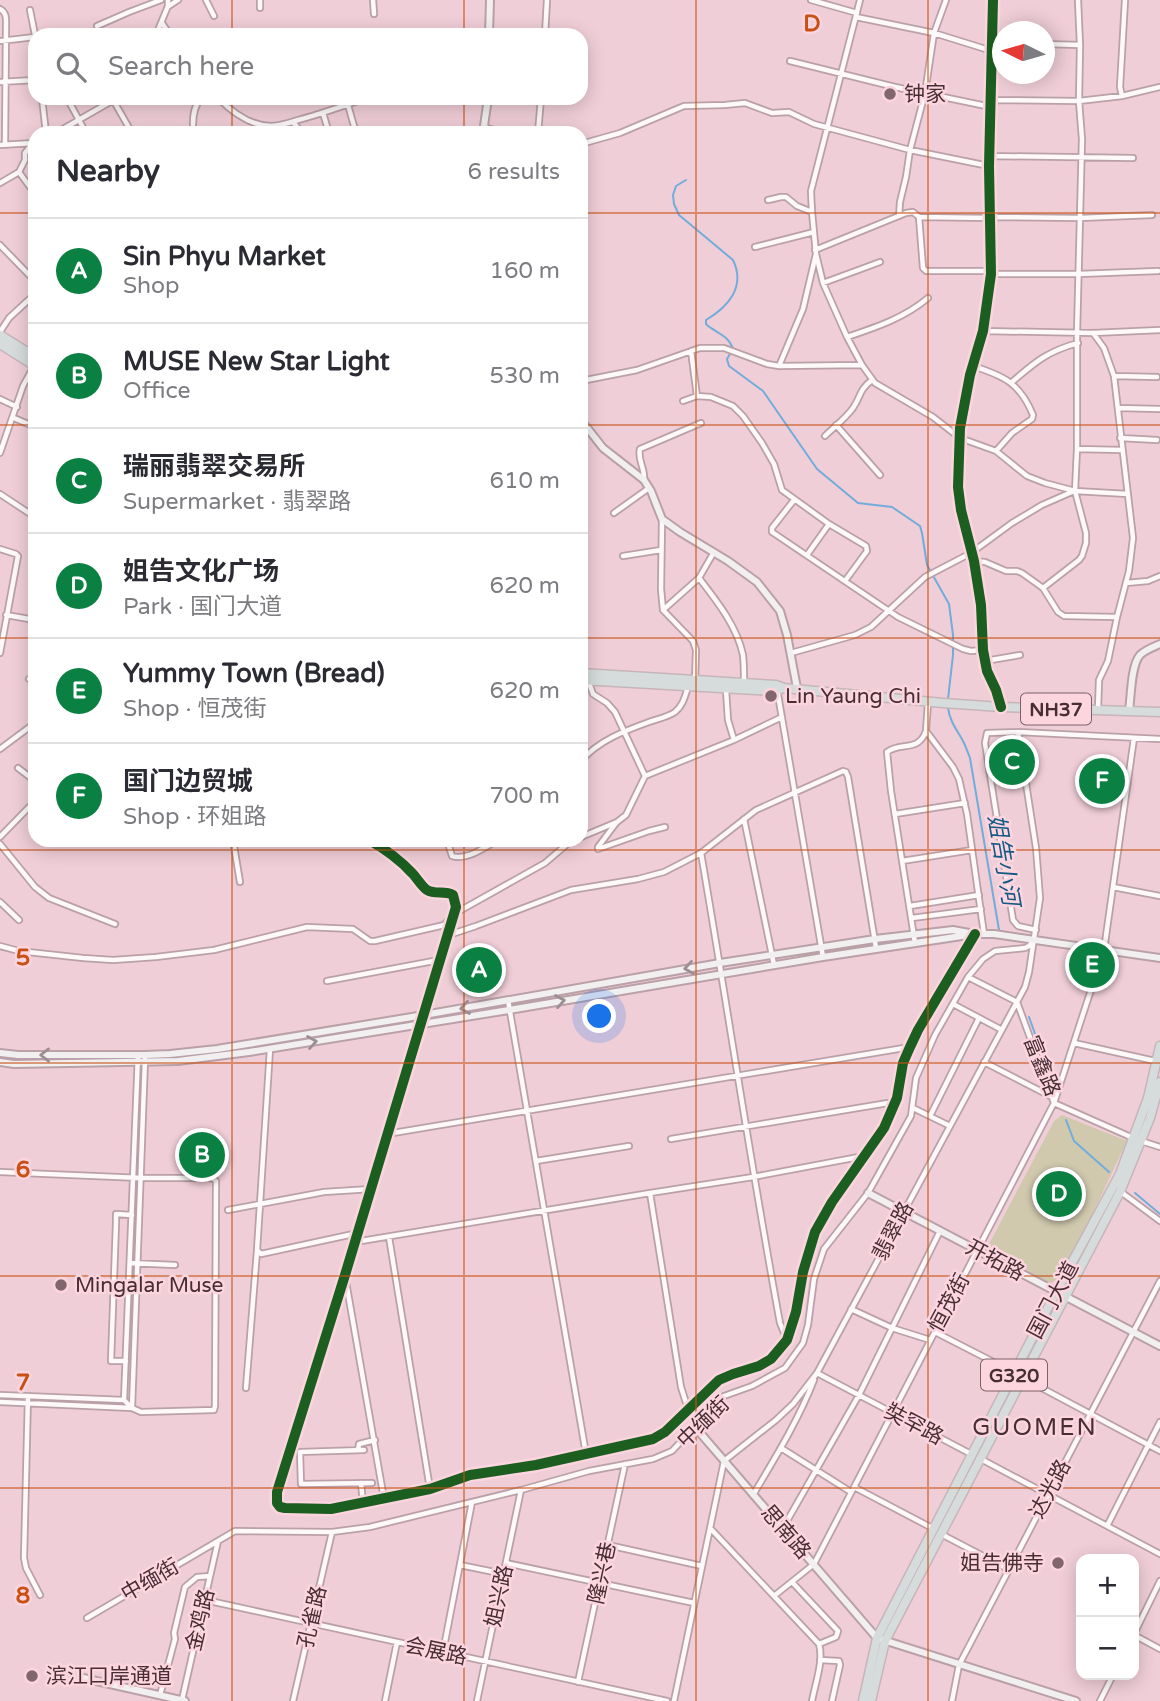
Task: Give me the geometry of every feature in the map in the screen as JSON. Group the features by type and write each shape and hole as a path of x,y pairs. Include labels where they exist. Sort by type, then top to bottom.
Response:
{"highway":[{"path":"0,333 28,352"},
{"path":"0,344 28,361"},
{"name":"NH37","path":"588,674 726,689 797,688 948,704 1160,712"},
{"name":"NH37","path":"588,680 744,683 779,688"},
{"name":"国门大道","path":"1060,1294 1120,1192 1138,1140 1160,1046"},
{"name":"国门大道","path":"863,1701 881,1640 1138,1140 1153,1110 1160,1083"},
{"name":"国门大道","path":"870,1701 881,1640"}],"street":[{"path":"97,26 161,0"},
{"path":"160,28 168,3 178,0"},
{"path":"206,0 214,16"},
{"path":"260,0 260,8"},
{"path":"373,0 374,14"},
{"path":"489,28 490,0"},
{"path":"545,28 547,0"},
{"path":"811,0 856,15 992,49 989,166 991,273 983,331 960,428 959,498 974,561 987,671 1001,707"},
{"path":"860,0 811,191 811,212 823,283 862,365 875,383 933,417 960,438 996,451 1027,476 1075,491 1128,494"},
{"path":"900,216 909,150 925,93 934,33 946,0"},
{"path":"993,0 993,21"},
{"path":"1043,588 1082,556 1086,543 1075,491 1081,157 1078,0"},
{"path":"1122,96 1120,87 1125,0"},
{"path":"0,9 6,15 3,40 2,145 28,143"},
{"path":"30,10 33,28"},
{"path":"162,23 165,28"},
{"path":"3,40 28,37"},
{"path":"1055,44 1080,45"},
{"path":"790,61 991,107"},
{"path":"2,82 28,80"},
{"path":"991,100 1079,101 1159,88 1160,95"},
{"path":"588,142 620,133 684,106 745,103 772,113 789,112 826,127 909,150 989,166"},
{"path":"43,105 45,126"},
{"path":"71,105 82,126"},
{"path":"68,126 105,105"},
{"path":"118,105 128,126"},
{"path":"193,125 196,105"},
{"path":"224,105 229,110 259,124 270,126 293,122 348,105 354,126"},
{"path":"484,126 487,105"},
{"path":"539,126 540,105"},
{"path":"323,113 327,126"},
{"path":"293,122 296,126"},
{"path":"0,183 19,172 28,150"},
{"path":"990,156 1133,158"},
{"path":"19,172 28,184"},
{"path":"768,200 786,197 811,212"},
{"path":"816,252 913,212 919,217 990,218 1152,215"},
{"path":"919,217 923,268 926,271 1079,274 1158,271"},
{"path":"755,247 814,232"},
{"path":"0,245 28,274"},
{"path":"779,366 803,309 816,252"},
{"path":"823,283 880,262"},
{"path":"847,337 894,320 915,309 928,298"},
{"path":"0,333 9,318 28,300"},
{"path":"983,331 1093,333 1160,330"},
{"path":"1093,333 1104,348 1114,376 1132,538 1129,571 1116,617 1108,661 1099,680 1098,710"},
{"path":"1012,382 1035,362 1058,348 1078,343"},
{"path":"588,380 637,370 709,347 724,348 779,366 862,365"},
{"path":"691,351 697,396"},
{"path":"973,366 1012,382 1021,391 1034,417 996,451"},
{"path":"1114,376 1157,377"},
{"path":"0,453 28,377"},
{"path":"825,436 851,411 863,387 872,380"},
{"path":"683,401 697,396 721,400 733,406 762,443 774,464 782,491 866,546 868,549 845,581"},
{"path":"0,399 17,407"},
{"path":"1118,408 1160,409"},
{"path":"14,418 28,424"},
{"path":"644,480 645,472 638,454 639,449 701,423"},
{"path":"836,425 880,475"},
{"path":"588,429 603,448 644,480 649,488 663,519 663,610 693,641 696,650 692,684 677,710 624,732 588,752"},
{"path":"1120,438 1157,440"},
{"path":"1077,449 1122,450"},
{"path":"614,513 649,488"},
{"path":"791,653 855,635 871,627 929,575 971,553 1042,505 1075,491"},
{"path":"0,494 28,512"},
{"path":"794,500 771,530 889,611 956,646 971,652 983,650"},
{"path":"663,519 757,582 780,611 797,688"},
{"path":"807,555 829,524"},
{"path":"0,549 18,556 0,653"},
{"path":"623,556 661,550"},
{"path":"663,610 699,578 714,552"},
{"path":"974,561 985,562 1006,571 1017,571 1043,588 1058,612 1064,616 1116,617"},
{"path":"1126,583 1148,581 1160,576"},
{"path":"699,578 718,603 738,638 743,656 744,683"},
{"path":"6,615 28,619"},
{"path":"1129,712 1138,658 1143,652 1160,643"},
{"path":"985,661 1020,655"},
{"path":"588,685 593,694 615,712 645,776"},
{"path":"779,688 823,957"},
{"path":"726,689 728,720 734,740"},
{"path":"915,943 887,752 894,747 916,745 921,741 926,732 928,702"},
{"path":"665,827 598,849 617,822 626,815 645,776 734,740 782,717"},
{"path":"0,749 28,728"},
{"path":"926,732 959,779 965,803 984,934"},
{"name":"翡翠路","path":"724,1461 793,1404 817,1373 1025,987 1040,898 1018,732"},
{"path":"1036,930 1018,926 1013,920 985,743 987,733 1160,739"},
{"name":"恒茂街","path":"774,1596 814,1564 1053,1100 1104,950 1134,738"},
{"path":"18,768 28,776"},
{"path":"446,936 571,890 638,880 664,872 701,853 756,810 840,771 846,772 876,948"},
{"path":"895,814 965,803"},
{"path":"0,837 28,808"},
{"path":"744,819 774,965"},
{"path":"588,834 617,822"},
{"path":"0,844 35,887 49,898 115,924"},
{"path":"234,847 240,881"},
{"path":"381,847 403,864 425,889 453,895 456,907 276,1498 276,1503 285,1508 331,1509 430,1489 470,1475 536,1465 653,1439 665,1432 719,1380 771,1359 787,1340 815,1232 832,1202 884,1128 895,1102 903,1063 910,1047 975,934"},
{"path":"449,847 452,856 458,858 485,847"},
{"path":"0,946 19,951 113,960 223,949 307,927 352,929 370,941 375,941 444,925 454,914 545,863 564,847"},
{"path":"902,861 972,850"},
{"path":"701,853 747,1126 753,1177 779,1323 787,1340"},
{"path":"1113,887 1160,896"},
{"path":"910,906 979,895"},
{"path":"0,902 19,920"},
{"path":"912,918 981,909"},
{"path":"0,1062 14,1064 142,1058 217,1049 821,946 953,930 975,934"},
{"path":"0,1053 178,1061 270,1049 721,973 975,934 994,934 1160,958"},
{"name":"中缅街","path":"87,1618 235,1531 332,1532 370,1527 589,1471 653,1458 672,1451 724,1396 752,1386 785,1368 803,1343 814,1279 824,1248 868,1194 911,1116 916,1078 935,1035 968,977 988,954 1025,948 1034,940"},
{"path":"327,981 439,960"},
{"path":"644,976 646,986"},
{"path":"968,977 1017,1002"},
{"path":"583,987 584,997"},
{"path":"508,1000 586,1454"},
{"name":"富鑫路","path":"1017,1002 1053,1100 1138,1140 1160,1147"},
{"path":"953,1004 1002,1030"},
{"path":"930,1116 979,1018"},
{"path":"1074,1043 1156,1062"},
{"path":"387,1134 910,1047"},
{"path":"246,1388 270,1049"},
{"path":"124,1400 133,1177 142,1058"},
{"path":"132,1408 141,1178 142,1058"},
{"path":"984,1062 1053,1100"},
{"path":"671,1139 895,1102"},
{"path":"913,1108 950,1126"},
{"path":"536,1161 629,1146"},
{"path":"355,1242 753,1177 864,1156"},
{"path":"0,1172 212,1178 216,1181 214,1410 141,1412 124,1400 0,1395"},
{"path":"228,1210 324,1192 370,1189"},
{"path":"1120,1192 1160,1221"},
{"path":"650,1193 681,1387 688,1410"},
{"name":"开拓路","path":"868,1194 1160,1346"},
{"path":"126,1361 111,1361 116,1214 132,1215"},
{"path":"782,1528 859,1395 940,1231"},
{"path":"257,1250 261,1254 358,1233"},
{"path":"389,1237 430,1489"},
{"path":"130,1263 175,1265"},
{"path":"345,1275 384,1499"},
{"name":"达光路","path":"952,1701 959,1665 1160,1281"},
{"path":"113,1291 128,1292"},
{"path":"851,1309 892,1328 930,1340"},
{"path":"935,1332 1160,1451"},
{"path":"753,1495 807,1399 817,1373"},
{"name":"奘罕路","path":"817,1373 1160,1554"},
{"path":"28,1396 24,1558 26,1568 40,1595"},
{"path":"0,1402 132,1408"},
{"path":"1107,1526 1160,1422"},
{"name":"思南路","path":"695,1427 881,1640"},
{"path":"372,1483 302,1484 300,1452 361,1450 359,1444 375,1440"},
{"path":"781,1448 816,1470 1009,1569"},
{"path":"674,1701 724,1461"},
{"name":"隆兴巷","path":"578,1682 625,1464"},
{"path":"361,1483 363,1503"},
{"name":"姐兴路","path":"477,1701 521,1490"},
{"path":"443,1652 472,1502"},
{"path":"710,1528 820,1644 820,1660 812,1701"},
{"name":"孔雀路","path":"293,1701 332,1532"},
{"name":"金鸡路","path":"183,1701 218,1540"},
{"path":"608,1545 702,1566"},
{"path":"506,1563 694,1603"},
{"path":"460,1565 504,1574"},
{"path":"160,1696 185,1587 197,1577 210,1576"},
{"path":"792,1581 838,1631 836,1637 820,1644"},
{"path":"1139,1624 1160,1581"},
{"name":"会展路","path":"205,1600 667,1701"},
{"path":"1139,1637 1160,1649"},
{"path":"881,1640 1076,1701"},
{"path":"385,1701 397,1642"},
{"path":"820,1660 839,1661 832,1701"},
{"path":"83,1678 183,1701"},
{"path":"1100,1701 1110,1680"}],"shaded area":[{"path":"1062,1115 1127,1141 1063,1276 1049,1284 988,1246 1054,1121"}],"waterway":[{"path":"686,180 676,186 673,195 679,215 733,260 736,270 733,295 721,309 706,320 706,324 725,337 733,349"},
{"path":"730,354 727,359 729,366 763,391 817,469 858,503 892,507 920,526 927,565 949,604 953,655 948,699"},
{"name":"姐告小河","path":"948,708 970,758 999,930"},
{"name":"姐告小河","path":"1029,1017 1052,1081"},
{"name":"姐告小河","path":"1066,1120 1074,1141 1109,1172"},
{"name":"姐告小河","path":"1135,1193 1160,1214"}],"cycle path":[{"path":"993,0 989,166 991,274 983,331 970,375 960,428 958,487 981,605 987,671 1001,707"},
{"path":"380,847 412,873 427,890 453,895 456,907 277,1492 277,1503 285,1508 331,1509 430,1489 470,1475 536,1465 653,1439 665,1432 719,1380 771,1359 787,1340 815,1232 832,1202 884,1128 897,1098 903,1063 910,1047 975,934"}],"place":[{"name":"钟家","path":"890,94"},
{"name":"Lin Yaung Chi","path":"771,696"},
{"name":"瑞丽翡翠交易所","path":"1012,762"},
{"name":"国门边贸城","path":"1102,781"},
{"name":"Yummy Town (Bread)","path":"1092,965"},
{"name":"Sin Phyu Market","path":"479,970"},
{"name":"MUSE New Star Light","path":"202,1155"},
{"name":"姐告文化广场","path":"1059,1194"},
{"name":"Mingalar Muse","path":"61,1285"},
{"name":"姐告佛寺","path":"1058,1563"},
{"name":"滨江口岸通道","path":"32,1676"}],"district":[{"name":"GUOMEN","path":"1035,1427"}]}
